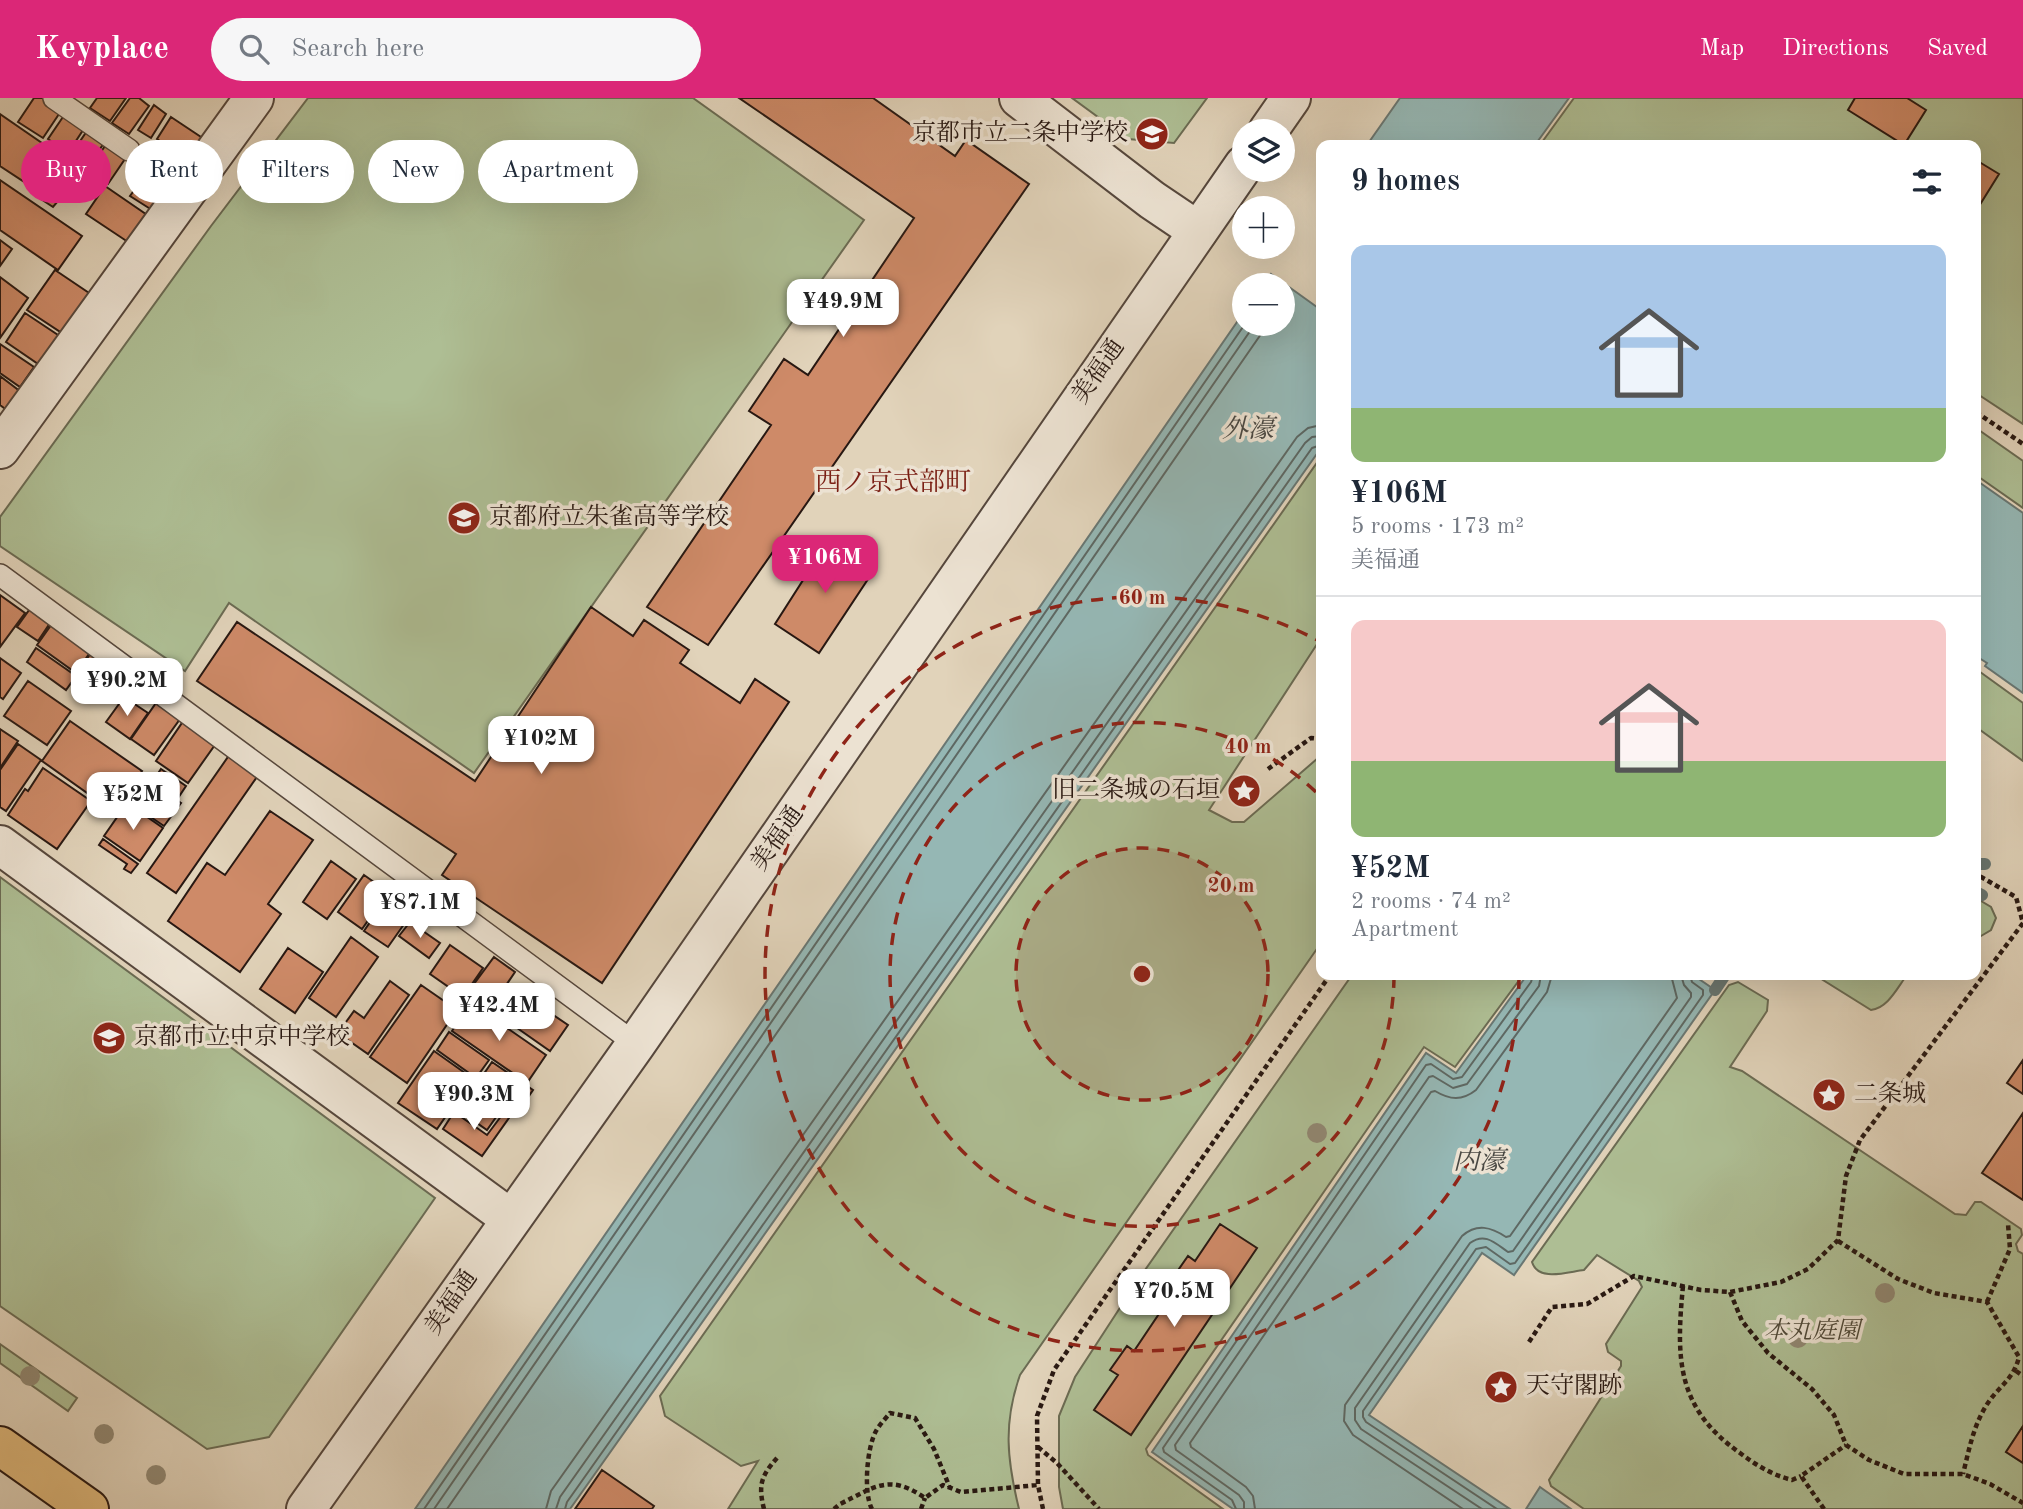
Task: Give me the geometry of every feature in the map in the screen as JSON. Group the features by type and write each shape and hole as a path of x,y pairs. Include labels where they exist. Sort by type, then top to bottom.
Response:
{"main road":[{"path":"0,1446 89,1509"}],"street":[{"path":"0,449 254,98"},
{"path":"1019,98 1152,200 1198,231"},
{"path":"1276,119 1291,98"},
{"name":"美福通","path":"306,1509 636,1044 1232,182"},
{"path":"0,845 511,1219"}],"lane":[{"path":"54,98 125,147"},
{"path":"0,575 636,1044"}],"path":[{"path":"1981,415 2023,444"},
{"path":"1268,769 1311,738 1316,738"},
{"path":"1981,877 2016,897 2023,923 1981,979"},
{"path":"1043,1509 1038,1485 1037,1416 1054,1370 1327,980"},
{"path":"1528,1342 1552,1307 1587,1304 1634,1276 1702,1290 1730,1292 1781,1282 1808,1269 1838,1240 1846,1176 1860,1140 1980,980"},
{"path":"1987,1303 2010,1249 2008,1224"},
{"path":"1838,1240 1898,1279 1934,1293 1987,1303 2021,1355 2015,1371 1987,1404 1973,1429 1963,1474"},
{"path":"1683,1286 1679,1314 1683,1372 1703,1422 1721,1440 1759,1467 1792,1480 1846,1445"},
{"path":"1730,1292 1742,1321 1768,1353 1812,1389 1834,1415 1846,1445 1869,1460 1904,1474 1963,1474 1990,1484 2023,1503"},
{"path":"2015,1371 2023,1376"},
{"path":"872,1509 866,1491 875,1433 890,1413 915,1418 934,1449 950,1488"},
{"path":"1038,1446 1099,1509"},
{"path":"764,1509 760,1490 766,1470 777,1458"},
{"path":"1801,1476 1824,1509"},
{"path":"834,1509 882,1483 908,1486 925,1498"},
{"path":"921,1509 925,1498 943,1485 961,1492 1038,1485"}],"green space":[{"path":"308,98 693,98 864,220 474,773 229,603 185,671 0,546 0,517 237,192 237,203 354,203 354,140 276,140"},
{"name":"京都市立二条中学校","path":"1072,98 1207,98 1174,143 1128,139"},
{"path":"1574,98 2023,98 2023,424 1981,396 1981,140 1544,140"},
{"path":"1981,432 2023,461 2023,508 1981,479"},
{"path":"1316,464 1316,646 1209,810 1232,822 1244,822 1316,760 1316,950 1020,1375 1009,1426 1010,1458 1019,1509 728,1509 758,1461 741,1466 665,1416 660,1396"},
{"path":"1981,673 2023,703 2023,761 1981,731"},
{"name":"京都市立中京中学校","path":"0,877 435,1198 269,1437 207,1449 0,1306"},
{"path":"1981,901 1991,907 1996,918 1991,930 1981,936"},
{"path":"1348,980 1519,980 1455,1067 1424,1047 1146,1449 1148,1455 1223,1509 1063,1509 1059,1487 1059,1416 1075,1377 1138,1280"},
{"path":"1823,980 1904,980 1882,1006 1871,1010"},
{"name":"本丸庭園","path":"1738,982 1768,1000 1767,1011 1730,1067 1742,1071 1955,1214 1966,1215 1975,1202 1981,1202 2021,1229 2022,1235 2016,1244 2018,1251 2023,1254 2023,1426 2006,1452 2023,1463 2023,1509 1584,1509 1551,1486 1549,1480 1621,1366 1621,1361 1608,1352 1606,1344 1642,1287 1639,1281 1597,1255 1584,1270 1562,1274 1540,1272 1532,1262 1729,985"},
{"path":"0,1344 77,1398 68,1411 0,1363"}],"water":[{"path":"1400,98 1569,98 1539,140 1371,140"},
{"name":"外濠","path":"1295,291 1316,306 1316,455 570,1509 415,1509 1232,329 1232,336 1295,336"},
{"path":"1981,484 2023,513 2023,693 1985,666 1987,663 1981,659"},
{"name":"内濠","path":"1523,980 1700,980 1715,990 1514,1275 1482,1253 1369,1415 1510,1509 1233,1509 1152,1452 1426,1053 1456,1073"},
{"path":"1540,1487 1571,1509 1526,1509"}],"building":[{"path":"34,98 49,98 63,108 43,138 18,122"},
{"path":"97,98 126,98 110,121 90,108"},
{"path":"130,98 139,98 149,106 129,134 112,123"},
{"path":"739,98 873,98 955,156 966,140 1029,184 708,645 647,607 771,425 749,411 784,359 808,375 914,218"},
{"path":"1855,98 1907,98 1926,110 1907,140 1896,140 1848,110"},
{"path":"154,105 166,114 151,138 138,130"},
{"path":"67,111 87,124 77,140 48,139"},
{"path":"0,114 38,140 21,140 21,180 0,166"},
{"path":"171,117 204,139 158,140"},
{"path":"87,131 100,140 81,140"},
{"path":"111,146 125,155 111,180"},
{"path":"1981,163 1999,174 1981,203"},
{"path":"0,180 21,194 21,203 34,203 82,236 58,270 0,230"},
{"path":"111,190 125,200 125,203 130,203 153,219 134,246 86,214 93,203 111,203"},
{"path":"141,203 157,203 152,210"},
{"path":"0,240 12,249 0,266"},
{"path":"55,270 95,297 68,337 27,310"},
{"path":"0,277 28,298 0,338"},
{"path":"25,313 64,339 44,368 6,342"},
{"path":"0,344 34,367 20,387 0,373"},
{"path":"0,376 21,392 8,411 0,405"},
{"path":"830,538 876,567 819,653 775,624"},
{"path":"0,595 25,613 0,647"},
{"path":"32,606 52,620 38,641 17,627"},
{"path":"591,607 633,636 644,620 689,650 680,663 740,703 755,679 789,702 602,983 442,875 456,854 197,681 237,622 475,781"},
{"path":"54,621 93,648 76,673 37,645"},
{"path":"36,648 76,676 66,690 27,662"},
{"path":"93,650 114,665 98,687 77,673"},
{"path":"0,658 21,673 3,699 0,697"},
{"path":"28,681 71,711 47,745 4,716"},
{"path":"124,697 148,713 130,739 106,722"},
{"path":"156,703 180,719 154,755 131,739"},
{"path":"184,720 217,742 188,783 156,761"},
{"path":"70,721 142,771 114,812 42,761"},
{"path":"0,729 18,741 0,768"},
{"path":"18,744 41,760 6,811 0,807 0,770"},
{"path":"230,754 259,774 176,893 147,873"},
{"path":"43,768 91,801 57,849 8,815"},
{"path":"161,769 186,786 178,798 153,781"},
{"path":"143,777 181,803 164,826 127,801"},
{"path":"127,803 163,828 140,861 104,836"},
{"path":"270,811 313,840 268,904 281,914 240,972 168,921 207,863 225,875"},
{"path":"103,839 138,864 131,873 124,869 127,864 99,845"},
{"path":"331,861 356,879 327,919 303,902"},
{"path":"364,875 388,892 362,929 338,912"},
{"path":"390,893 414,910 388,947 364,931"},
{"path":"410,922 440,943 429,958 399,936"},
{"path":"351,937 378,957 336,1017 309,998"},
{"path":"450,945 483,968 463,997 430,974"},
{"path":"288,948 323,972 295,1013 260,989"},
{"path":"494,957 515,972 490,1009 475,998 482,989 474,984"},
{"path":"390,981 409,995 368,1054 338,1033 354,1011 364,1018"},
{"path":"421,985 457,1010 407,1083 370,1057"},
{"path":"518,991 568,1025 550,1051 500,1016"},
{"path":"471,1003 546,1055 527,1083 452,1031"},
{"path":"449,1032 489,1060 476,1078 437,1050"},
{"path":"434,1051 472,1078 437,1129 398,1103"},
{"path":"2023,1060 2023,1094 2007,1083"},
{"path":"492,1062 533,1090 520,1109 479,1081"},
{"path":"474,1091 501,1110 487,1130 460,1111"},
{"path":"505,1111 511,1115 482,1156 443,1129 454,1112 487,1135"},
{"path":"2023,1113 2023,1200 1982,1173"},
{"path":"1220,1224 1257,1248 1131,1435 1094,1410 1118,1375 1110,1370 1127,1346 1134,1351 1181,1281 1174,1276 1188,1256 1195,1261"},
{"path":"2023,1426 2023,1463 2006,1452"},
{"path":"602,1470 654,1506 652,1509 575,1509"}],"waterway":[{"path":"1715,990 1722,980"}],"place":[{"name":"京都市立二条中学校","path":"1152,134"},
{"name":"京都府立朱雀高等学校","path":"464,518"},
{"name":"旧二条城の石垣","path":"1244,791"},
{"name":"京都市立中京中学校","path":"109,1038"},
{"name":"二条城","path":"1829,1095"},
{"name":"天守閣跡","path":"1501,1387"}],"district":[{"name":"西ノ京式部町","path":"893,483"}]}
